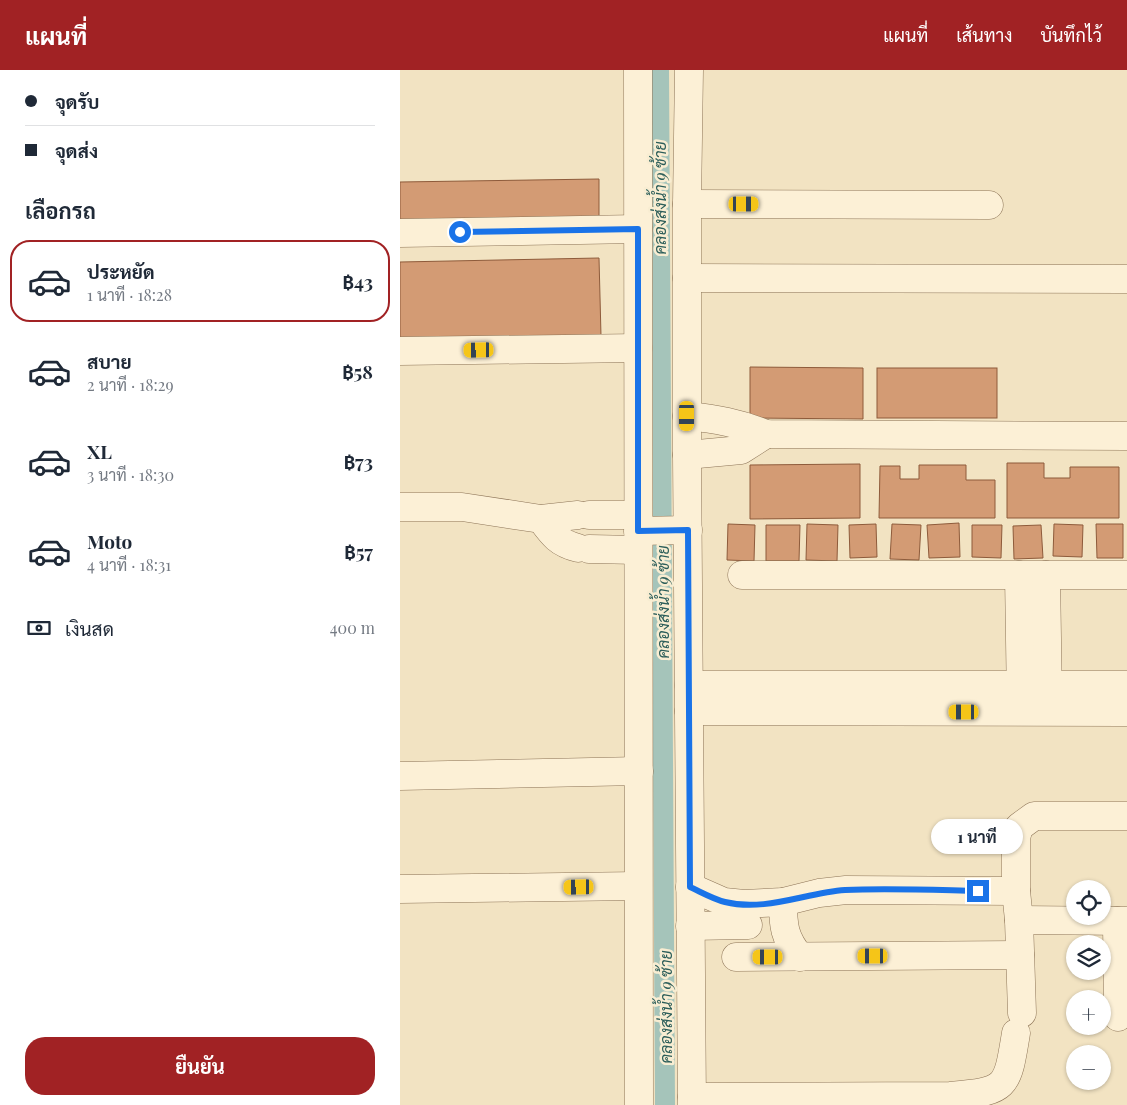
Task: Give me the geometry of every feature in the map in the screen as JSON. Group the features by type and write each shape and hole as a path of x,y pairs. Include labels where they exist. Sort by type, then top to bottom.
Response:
{"street":[{"path":"638,70 638,348 642,532 638,886 639,1105"},
{"path":"689,70 686,530 692,1101 940,1096 982,1093 996,1089 1006,1079 1019,1023 1020,955 1016,891 1016,838 1019,828 1034,816 1127,816"},
{"path":"687,204 989,205"},
{"path":"400,233 638,229"},
{"path":"687,278 1127,278"},
{"path":"400,351 638,348"},
{"path":"687,416 722,420 766,434 1127,436"},
{"path":"687,455 741,450 766,434"},
{"path":"400,508 462,507 541,519 583,515 642,532"},
{"path":"541,519 552,534 564,544 583,549 642,532 686,530"},
{"path":"742,575 1127,575"},
{"path":"1019,575 1034,685 1048,713"},
{"path":"1021,713 1034,685 1046,575"},
{"path":"774,699 1034,685 1127,685"},
{"path":"689,698 774,699 1021,713 1127,712"},
{"path":"400,776 639,771"},
{"path":"400,889 638,886"},
{"path":"690,887 724,902 744,904 769,920 800,957"},
{"path":"690,926 769,920 819,893 846,890 1016,891"},
{"path":"1019,920 1122,921 1118,1017"},
{"path":"736,958 1020,955"}],"building":[{"path":"599,179 599,220 400,223 400,182"},
{"path":"599,258 601,336 400,340 400,262"},
{"path":"750,367 863,368 863,419 750,418"},
{"path":"877,368 997,368 997,418 877,418"},
{"path":"1007,463 1044,463 1044,478 1070,478 1070,467 1119,467 1119,518 1007,518"},
{"path":"860,464 860,518 750,519 750,465"},
{"path":"919,465 966,465 966,480 995,480 995,518 879,518 880,466 900,466 900,479 919,479"},
{"path":"959,523 960,557 929,558 927,525"},
{"path":"728,524 755,525 754,561 727,560"},
{"path":"807,524 838,525 837,561 806,560"},
{"path":"876,524 877,557 850,558 849,525"},
{"path":"892,524 921,525 919,560 890,559"},
{"path":"1054,524 1083,525 1082,557 1053,556"},
{"path":"1096,524 1123,524 1123,558 1097,558"},
{"path":"766,525 800,525 799,561 766,561"},
{"path":"972,525 1002,525 1001,558 972,557"},
{"path":"1041,525 1043,558 1014,559 1013,526"}],"waterway":[{"name":"คลองส่งน้ำ 9 ซ้าย","path":"659,70 665,1105"}],"route":[{"path":"460,232 638,229 638,531 688,530 690,887 724,902 744,904 783,902 819,893 846,890 978,891"}]}
